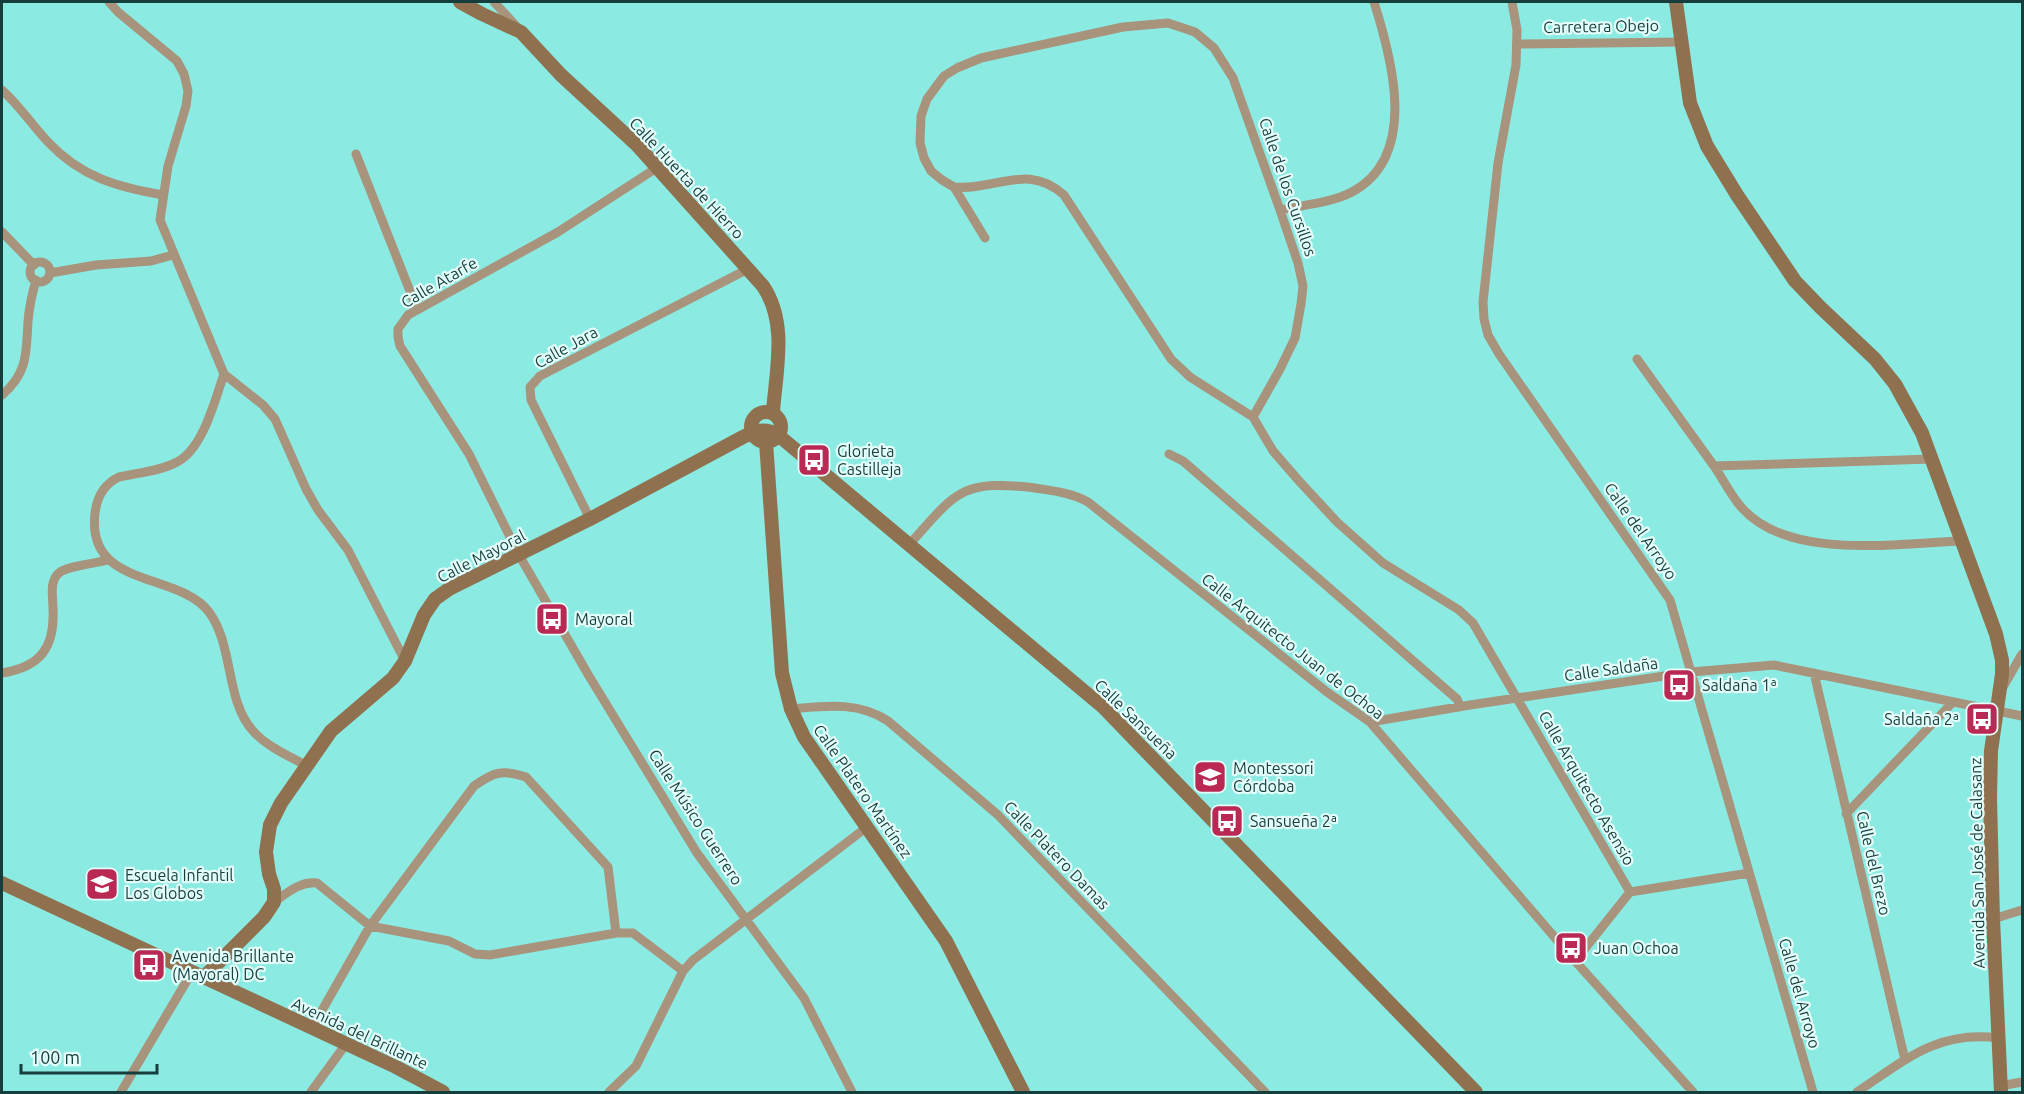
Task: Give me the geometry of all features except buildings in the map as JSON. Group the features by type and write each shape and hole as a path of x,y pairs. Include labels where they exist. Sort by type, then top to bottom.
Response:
{"street":[{"path":"109,2 177,61 184,74 188,91 186,106 168,166 160,220 224,374 263,405 275,419 306,489 318,510 348,550 405,661"},
{"path":"460,2 522,32"},
{"path":"482,14 492,9 494,2"},
{"name":"Calle Huerta de Hierro","path":"494,2 561,75 658,167 767,292 777,312 778,339 773,412 780,422 766,435"},
{"path":"1280,210 1351,193 1375,173 1389,149 1395,124 1393,86 1388,52 1374,2"},
{"name":"Calle del Arroyo","path":"1512,2 1517,44 1514,80 1498,163 1487,260 1484,319 1488,335 1665,591 1674,612 1813,1092"},
{"name":"Carretera Obejo","path":"1517,44 1681,42 1676,2"},
{"name":"Calle de los Cursillos","path":"985,238 954,187 931,171 920,143 921,116 927,99 944,76 981,58 1123,27 1168,23 1195,32 1214,48 1223,60 1244,105 1301,274 1303,286 1291,346 1253,417"},
{"name":"Avenida San José de Calasanz","path":"1681,42 1690,103 1707,146 1737,195 1795,281 1820,308 1875,359 1895,384 1922,433 2000,648 2002,674 1990,772 2000,1089"},
{"path":"2,90 50,143 72,163 107,182 124,188 163,195"},
{"path":"356,154 417,309"},
{"name":"Calle Atarfe","path":"519,555 469,454 400,346 398,337 401,322 417,309 558,232 658,167"},
{"path":"954,187 969,188 1024,178 1038,179 1053,185 1064,195 1171,359 1190,377 1253,417 1273,451 1337,522 1383,563 1459,610 1473,623 1517,698"},
{"path":"2,232 34,265"},
{"path":"50,273 96,265 151,261 173,255"},
{"path":"34,265 45,263 50,273 47,279 36,280"},
{"path":"34,265 31,275 36,280"},
{"name":"Calle Jara","path":"590,519 531,400 530,387 540,376 748,268"},
{"path":"2,395 24,368 28,321 36,280"},
{"path":"1637,359 1742,508 1774,531 1834,546 1961,540"},
{"path":"224,374 203,430 190,453 177,463 119,477 105,487 97,502 94,522 98,541 108,560 129,573 194,598 202,605 217,628 230,667 239,707 253,732 306,766"},
{"path":"766,435 753,421 755,417 766,412 773,412"},
{"name":"Calle Mayoral","path":"274,902 274,889 266,852 270,825 280,803 331,731 393,678 405,661 424,615 435,599 448,589 766,435"},
{"name":"Calle Sansueña","path":"766,435 909,545 1102,707 1476,1092"},
{"name":"Calle Platero Martínez","path":"766,435 782,673 791,709 804,737 946,941 1023,1092"},
{"path":"1169,454 1183,461 1457,699 1460,706"},
{"path":"1714,466 1932,459"},
{"name":"Calle Arquitecto Juan de Ochoa","path":"909,545 945,504 972,488 1003,484 1057,491 1080,498 1327,692 1370,722 1575,961 1693,1092"},
{"name":"Calle Músico Guerrero","path":"519,555 589,676 697,853 804,998 852,1092"},
{"path":"2,672 31,665 45,650 50,639 53,621 52,591 57,575 65,569 108,560"},
{"path":"2000,692 2022,654"},
{"name":"Calle Saldaña","path":"1370,722 1460,706 1691,672 1774,665 2022,716"},
{"name":"Calle del Brezo","path":"1814,673 1905,1060"},
{"name":"Calle Arquitecto Asensio","path":"1517,698 1630,892"},
{"path":"1846,814 1953,702"},
{"name":"Calle Platero Damas","path":"791,709 850,706 872,712 888,721 1005,822 1265,1092"},
{"path":"312,1028 370,926 474,786 486,777 500,772 526,777 608,867 615,933"},
{"path":"609,1092 636,1066 683,971 693,960 867,827"},
{"path":"1575,961 1630,892 1749,873"},
{"path":"121,1092 197,975 264,917 274,902 299,885 309,882 317,884 370,926 449,941 475,954 490,956 615,933 633,933 683,971"},
{"name":"Avenida del Brillante","path":"2,883 346,1044 443,1092"},
{"path":"1993,919 2022,910"},
{"path":"1857,1092 1932,1045 1971,1036 1998,1038"},
{"path":"311,1092 346,1044"},
{"path":"2000,1089 2022,1082"}],"place":[{"name":"Glorieta Castilleja","path":"814,460"},
{"name":"Mayoral","path":"552,619"},
{"name":"Saldaña 1ª","path":"1679,685"},
{"name":"Saldaña 2ª","path":"1982,719"},
{"name":"Montessori Córdoba","path":"1210,777"},
{"name":"Sansueña 2ª","path":"1227,821"},
{"name":"Escuela Infantil Los Globos","path":"102,884"},
{"name":"Juan Ochoa","path":"1571,948"},
{"name":"Avenida Brillante (Mayoral) DC","path":"149,965"}]}
